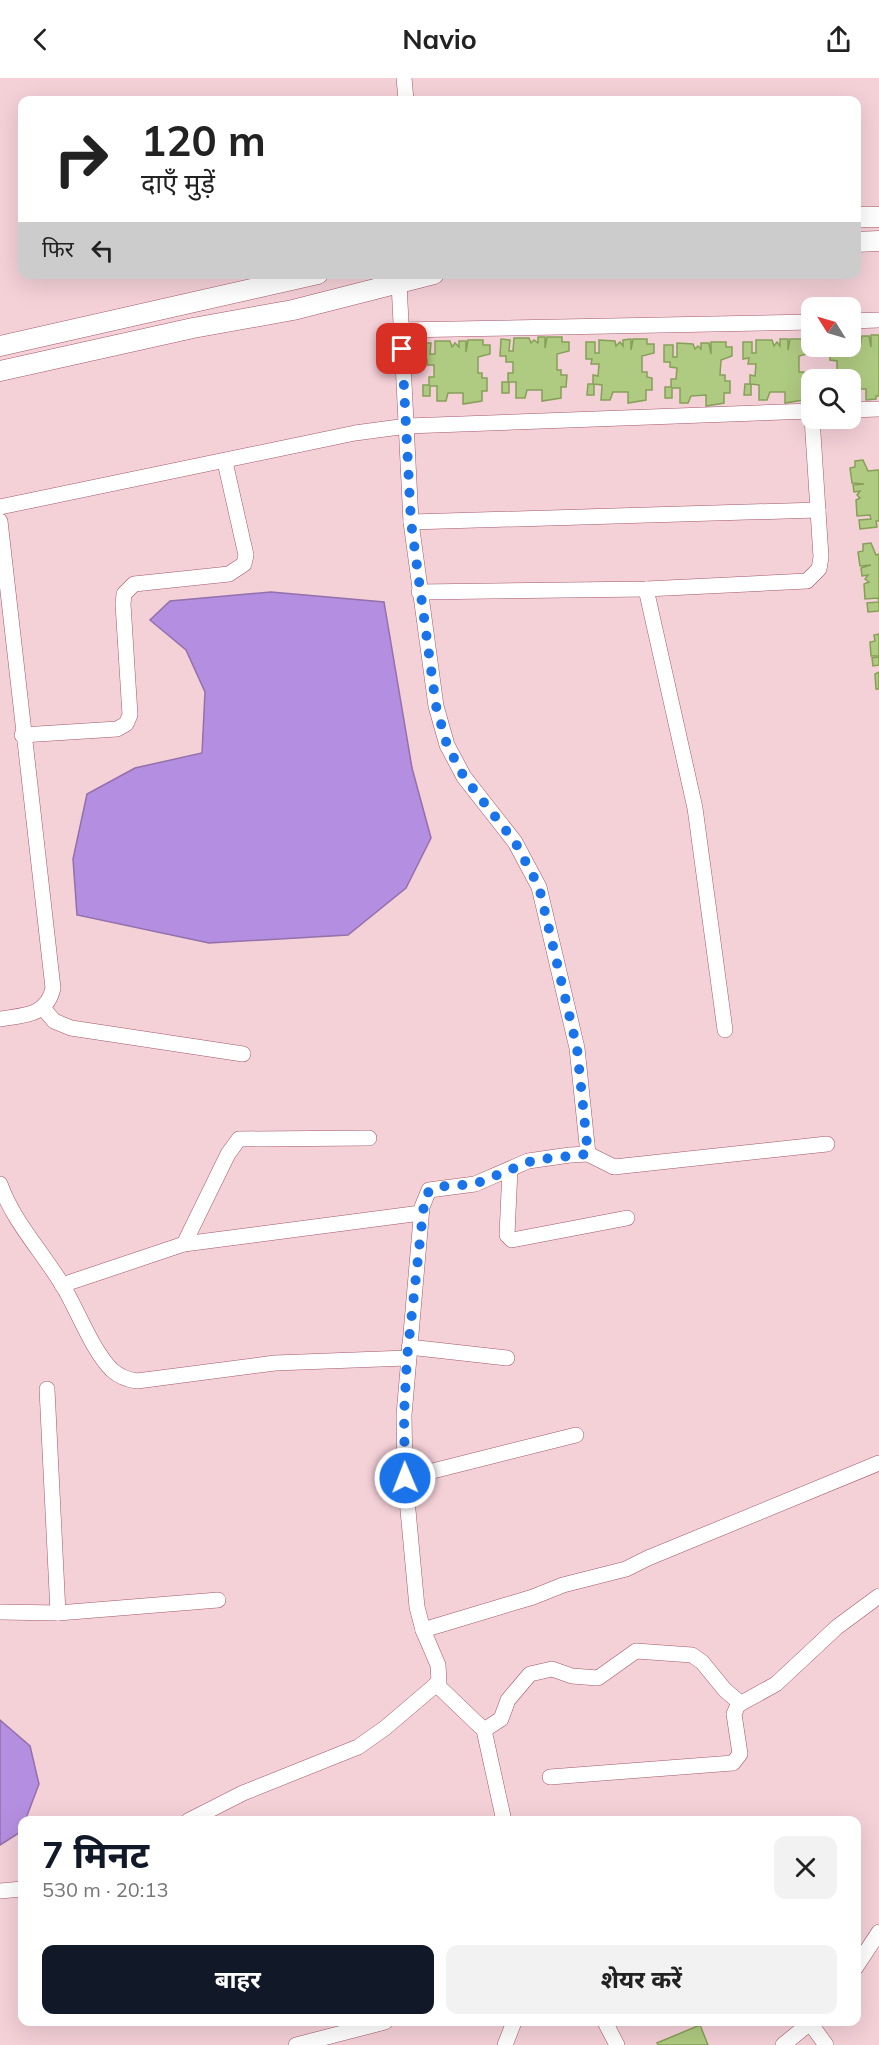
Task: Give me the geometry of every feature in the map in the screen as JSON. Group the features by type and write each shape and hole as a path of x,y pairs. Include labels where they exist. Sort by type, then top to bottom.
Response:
{"street":[{"path":"404,78 406,96"},
{"path":"861,218 879,217"},
{"path":"861,242 879,241"},
{"path":"0,346 296,279"},
{"path":"0,371 193,328 292,310 414,279"},
{"path":"399,283 411,522 436,706 447,745 470,787 515,842 539,887 577,1048 588,1154"},
{"path":"861,321 879,320"},
{"path":"401,330 801,322"},
{"path":"861,410 879,409"},
{"path":"0,507 355,434 406,426 801,411"},
{"path":"419,592 646,590 807,581 819,569 821,556 813,429"},
{"path":"22,735 117,729 126,724 130,715 124,594 134,584 229,574 244,564 246,555 225,462"},
{"path":"411,522 818,510"},
{"path":"0,520 22,735 53,988 51,1000 44,1009 34,1014 0,1019"},
{"path":"646,590 695,808 725,1030"},
{"path":"44,1009 54,1021 71,1028 243,1054"},
{"path":"184,1244 228,1154 239,1139 369,1138"},
{"path":"198,1816 243,1793 358,1747 385,1728 436,1684 440,1674 423,1630 414,1579 405,1478 404,1415 408,1353 421,1213 425,1195 435,1187 475,1184 534,1160 588,1154 614,1167 826,1144"},
{"path":"510,1169 507,1235 512,1240 627,1218"},
{"path":"0,1184 8,1217 62,1285 111,1369 127,1380 137,1381 275,1362 408,1353 507,1358"},
{"path":"62,1285 184,1244 421,1213"},
{"path":"48,1389 58,1613"},
{"path":"405,1478 576,1435"},
{"path":"423,1630 533,1598 563,1585 626,1569 879,1462"},
{"path":"550,1777 733,1763 740,1754 734,1714 740,1703 776,1684 837,1627 879,1596"},
{"path":"0,1612 58,1613 218,1600"},
{"path":"484,1730 501,1719 508,1700 530,1674 552,1669 572,1676 598,1678 636,1652 692,1655 702,1662 725,1690 740,1703"},
{"path":"436,1684 484,1730 503,1816"},
{"path":"0,1891 18,1889"},
{"path":"861,1959 879,1932"},
{"path":"296,2045 370,2026"},
{"path":"505,2045 512,2026"},
{"path":"607,2026 617,2045"},
{"path":"783,2045 806,2026"},
{"path":"812,2026 826,2045"}],"shaded area":[{"path":"271,592 384,602 412,768 431,838 406,888 348,935 209,943 77,915 73,859 87,794 135,768 202,753 205,692 186,650 150,620 170,601"},
{"path":"0,1720 30,1746 39,1784 27,1816 18,1816 18,1834 0,1845"}],"building":[{"path":"871,335 879,335 879,396 876,396 876,399 866,400 866,389 861,389 861,369 837,369 837,361 830,360 830,357 861,357 862,336 869,336 871,347"},
{"path":"538,337 545,337 545,348 547,337 562,337 562,342 569,342 569,351 557,354 557,370 561,370 561,375 567,375 566,387 561,387 561,398 542,401 542,390 527,390 525,398 516,398 516,382 509,382 509,393 502,393 502,382 508,382 508,373 513,373 513,362 506,362 506,356 500,356 501,339 510,340 509,351 513,351 514,338 529,338 531,343 534,340 538,343"},
{"path":"631,339 631,350 633,339 647,339 647,344 654,344 654,353 642,356 642,372 647,372 647,377 652,378 652,390 646,390 646,400 628,403 628,392 613,392 610,400 601,400 602,385 594,384 594,395 587,395 588,384 593,384 593,375 598,376 599,364 591,364 592,359 586,359 586,342 595,342 595,353 599,353 599,340 615,341 616,346 620,342 623,346 623,340"},
{"path":"780,339 788,339 788,350 790,339 801,339 799,372 801,372 801,400 785,403 785,392 770,392 767,400 759,400 759,385 751,384 751,395 744,395 745,384 750,384 750,375 755,376 756,364 748,364 749,358 743,359 743,342 752,342 752,353 756,353 756,340 772,340 774,346 777,342 780,346"},
{"path":"468,340 483,340 483,345 490,345 490,354 478,357 478,373 482,373 482,378 487,378 487,391 482,391 482,401 463,404 463,393 448,393 446,401 437,401 437,386 430,386 430,396 423,396 423,385 429,385 429,377 434,377 434,365 427,365 427,360 421,360 422,343 431,343 430,354 435,354 435,341 450,341 452,347 455,343 459,347 459,341 466,341 466,352"},
{"path":"711,342 726,342 726,347 732,347 732,356 721,360 720,375 725,375 725,381 730,381 730,393 724,393 724,403 706,406 706,395 691,396 688,403 680,403 680,388 672,388 672,398 665,398 665,387 671,387 671,379 676,379 677,368 670,367 670,362 664,362 664,345 673,345 673,357 677,357 677,343 693,344 695,349 698,346 701,349 701,343 709,343 711,354"},
{"path":"863,460 868,471 879,470 879,521 876,521 877,527 860,529 859,520 871,519 870,515 857,516 856,500 860,498 857,495 860,491 854,492 853,485 864,484 852,483 850,468 855,467 855,461"},
{"path":"871,543 876,555 879,554 879,602 878,598 865,599 864,584 869,582 865,579 868,575 862,576 861,568 871,565 860,566 858,552 863,551 863,544"},
{"path":"879,602 879,611 868,612 867,603"},
{"path":"879,634 879,656 871,656 870,642 875,641 874,635"},
{"path":"879,657 879,665 873,666 872,658"},
{"path":"879,672 879,689 876,689 875,674"},
{"path":"700,2026 708,2045 658,2045 657,2043"}],"route":[{"path":"402,349 411,522 420,605 441,730 454,761 477,796 515,842 529,863 539,887 577,1048 588,1154 534,1160 475,1184 435,1187 425,1195 407,1358 404,1415 405,1478"}]}
